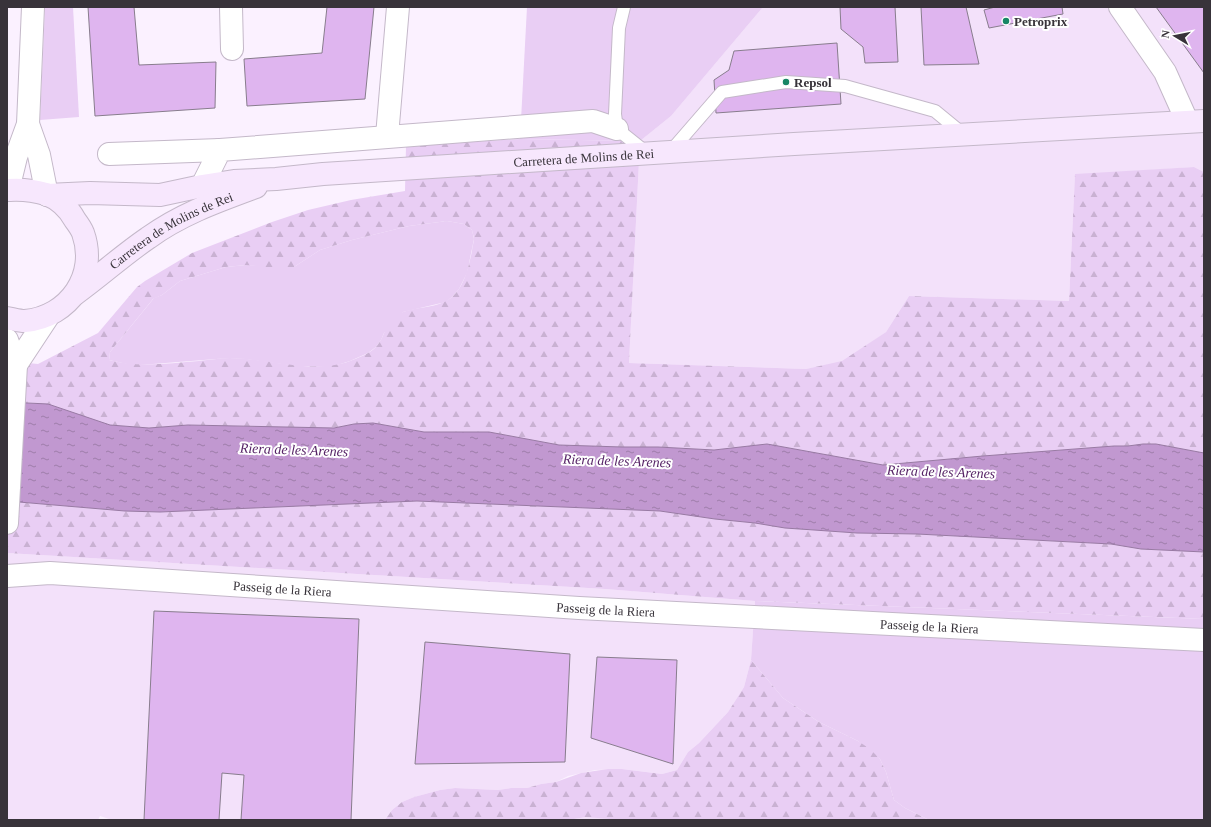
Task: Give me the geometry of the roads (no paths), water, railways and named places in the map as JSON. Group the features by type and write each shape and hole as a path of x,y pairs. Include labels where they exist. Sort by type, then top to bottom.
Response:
{"main road":[{"path":"646,153 1195,121"},
{"name":"Carretera de Molins de Rei","path":"47,195 90,193 160,195 234,181 646,153"},
{"name":"Carretera de Molins de Rei","path":"74,294 98,278 148,237 175,221 202,207 276,179"},
{"name":"Carretera de Molins de Rei","path":"7,190 29,190 47,195 61,202 70,212 82,232 86,245 87,261 84,276 69,301 49,315 40,319 23,321 7,318"}],"street":[{"path":"7,190 16,157 28,124 33,7"},
{"path":"231,7 232,49"},
{"path":"387,136 398,7"},
{"path":"1120,7 1165,72 1195,121"},
{"name":"Carretera de Molins de Rei","path":"109,154 220,150 593,121 617,129"},
{"path":"28,124 39,155 47,195"},
{"name":"Carretera de Molins de Rei","path":"202,186 220,150"},
{"path":"16,365 49,315"},
{"path":"7,340 16,365 7,523"},
{"name":"Passeig de la Riera","path":"7,576 50,573 579,608 1204,640"}],"lane":[{"path":"617,129 615,114 619,28 624,7"},
{"path":"670,152 722,92 786,82 845,86 935,111 964,134"},
{"name":"Carretera de Molins de Rei","path":"617,129 646,153"}],"water":[{"name":"Riera de les Arenes","path":"7,402 48,404 110,425 149,428 188,425 334,428 354,424 373,423 424,432 489,432 559,445 714,450 767,444 883,465 983,456 1156,444 1204,453 1204,552 1141,549 1111,544 917,534 857,533 785,528 660,511 417,501 160,512 125,511 7,501"}],"place":[{"name":"Petroprix","path":"1006,21"},
{"name":"Repsol","path":"786,82"}]}
